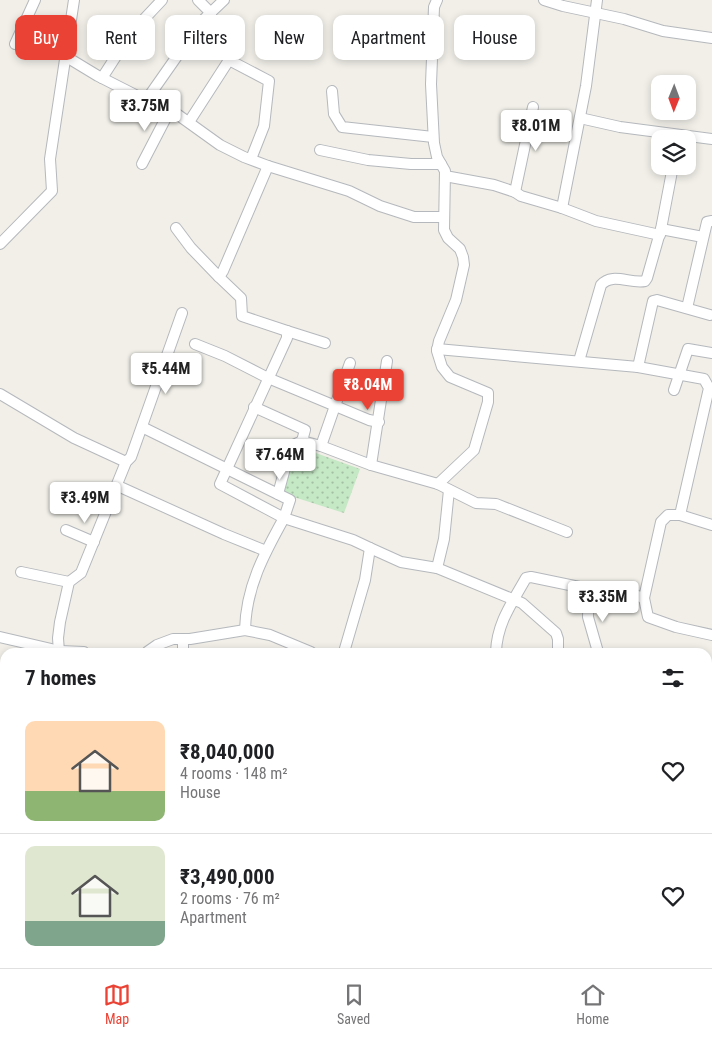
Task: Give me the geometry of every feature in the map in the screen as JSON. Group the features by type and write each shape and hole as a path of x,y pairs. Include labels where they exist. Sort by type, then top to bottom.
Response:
{"street":[{"path":"28,15 35,0"},
{"path":"72,15 74,0"},
{"path":"102,78 131,33 162,0"},
{"path":"198,0 211,13"},
{"path":"147,100 202,22 224,0"},
{"path":"437,0 434,7 431,84 433,136 435,149 445,171 443,217 446,235 460,249 464,265 456,300 437,349 442,367 450,377 488,393 488,402 474,450 438,484"},
{"path":"544,0 562,6 624,19 663,31 712,38"},
{"path":"562,208 580,118 596,13 596,0"},
{"path":"0,244 52,191 50,159 64,60"},
{"path":"72,60 102,78 169,112 174,112 220,145 244,157 349,191 380,206 414,217 443,217"},
{"path":"189,122 229,60 269,81 264,126 251,159"},
{"path":"332,91 334,114 342,127 433,136"},
{"path":"515,192 533,107"},
{"path":"142,164 169,112"},
{"path":"580,118 651,132"},
{"path":"696,138 712,139"},
{"path":"320,150 368,160 411,164 441,164"},
{"path":"219,277 224,272 268,166"},
{"path":"579,362 601,285 607,280 616,279 639,282 645,281 647,278 660,232 671,175"},
{"path":"445,176 494,185 596,221 703,237"},
{"path":"687,308 707,222 712,221"},
{"path":"176,228 191,248 241,298 242,316 325,343"},
{"path":"638,367 653,301 657,300 710,315"},
{"path":"59,648 58,638 60,622 69,582 81,573 118,486 126,462 131,457 182,313"},
{"path":"288,331 287,338 220,484 284,518 354,540 401,562 437,568 514,599 522,603 556,634 558,648"},
{"path":"195,344 334,406 379,422"},
{"path":"437,349 638,367 704,379 709,388 680,515"},
{"path":"674,390 688,349 712,353"},
{"path":"371,465 388,361"},
{"path":"321,446 350,363"},
{"path":"0,394 74,438 126,462"},
{"path":"254,407 305,430 302,441"},
{"path":"142,428 290,500 284,518 266,550 251,588 246,610 245,630"},
{"path":"278,494 291,446 302,441 321,446 371,465 438,484 476,503 496,504 567,532"},
{"path":"118,486 224,534 266,550"},
{"path":"437,568 444,539 449,490"},
{"path":"712,525 680,515 668,515 661,522 644,598 648,617 676,627 712,635"},
{"path":"66,530 94,542"},
{"path":"345,648 365,580 370,548"},
{"path":"21,572 69,582"},
{"path":"496,648 496,638 500,625 526,578 531,577 589,589 628,593 644,598"},
{"path":"589,589 588,617 597,648"},
{"path":"153,648 173,638 190,640 245,630 270,635 301,648"},
{"path":"0,637 44,648"},
{"path":"183,639 183,648"}],"green space":[{"path":"291,444 360,469 344,513 278,492"}]}
